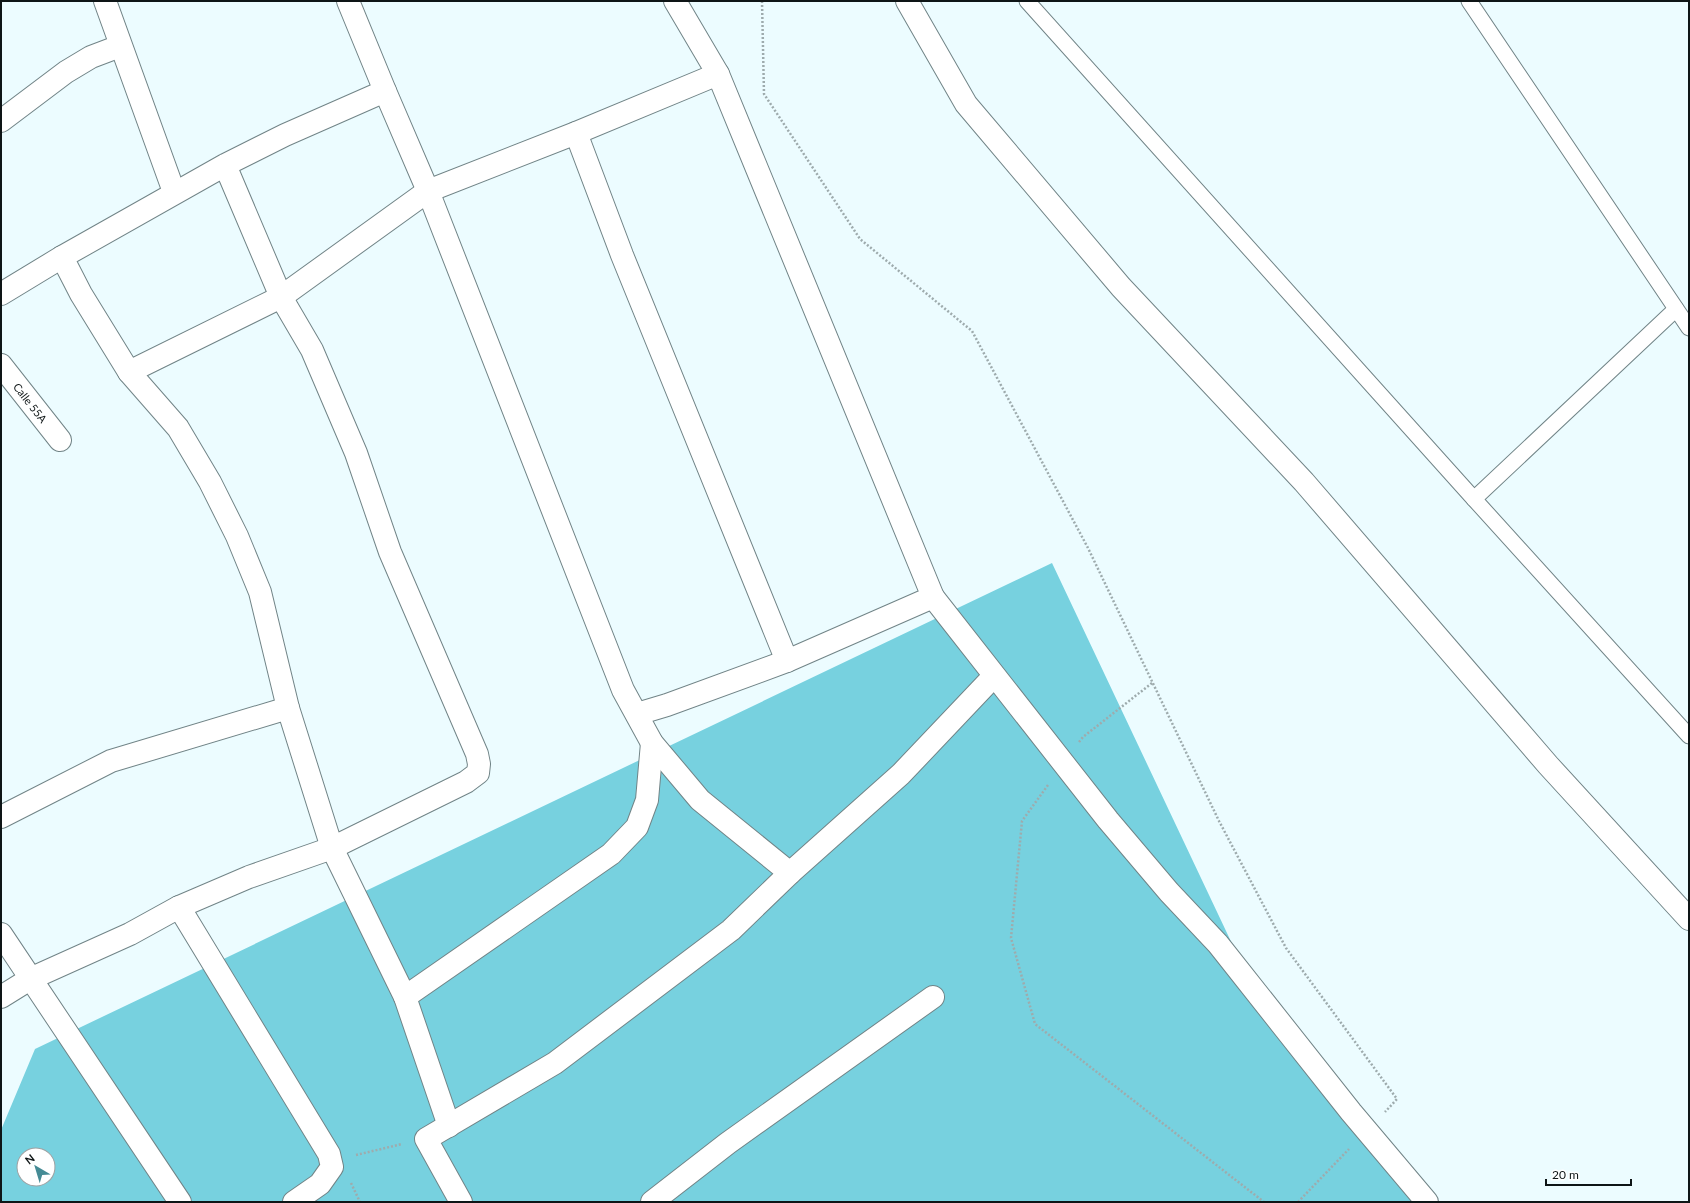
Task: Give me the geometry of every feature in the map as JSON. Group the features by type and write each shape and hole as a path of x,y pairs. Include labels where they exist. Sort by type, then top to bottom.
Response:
{"street":[{"path":"105,1 174,192"},
{"path":"348,1 428,191 623,690 652,743 700,800 790,873"},
{"path":"675,1 718,74 933,597 1108,820 1169,892 1218,944 1351,1112 1427,1202"},
{"path":"907,1 966,104 1121,287 1304,482 1548,765 1689,920"},
{"path":"1,121 66,72 91,57 120,46"},
{"path":"129,372 281,297 428,191 576,133 718,74"},
{"path":"1,294 174,192 225,165 285,135 385,91"},
{"path":"576,133 622,255 786,661"},
{"path":"1,997 30,979 130,934 179,908 249,877 332,848 466,782 478,773 479,764 477,754 390,552 356,453 312,350 281,297 225,165"},
{"path":"62,257 81,294 129,372 178,428 210,482 237,536 260,592 288,708 332,848 405,997 449,1126"},
{"name":"Calle 55A","path":"1,366 60,440"},
{"path":"637,714 667,705 786,661 933,597"},
{"path":"461,1202 426,1139 556,1063 731,930 790,873 901,774 994,676"},
{"path":"1,817 111,761 288,708"},
{"path":"405,997 611,854 637,827 647,800 652,743"},
{"path":"179,908 329,1154 332,1167 320,1184 294,1202"},
{"path":"1,934 180,1202"},
{"path":"652,1202 728,1143 933,997"}],"lane":[{"path":"1027,1 1689,736"},
{"path":"1468,1 1689,328"},
{"path":"1474,499 1676,309"}],"path":[{"path":"762,1 764,94 860,239 972,331 1088,548 1219,821 1286,948 1397,1099 1380,1116"},
{"path":"1079,743 1083,737 1152,683"},
{"path":"1052,779 1022,821 1011,938 1035,1024 1264,1202"},
{"path":"353,1155 426,1139"},
{"path":"1298,1202 1353,1145"},
{"path":"348,1177 360,1202"}],"shaded area":[{"path":"1052,563 1244,969 1425,1202 1,1202 1,1130 35,1049"}]}
